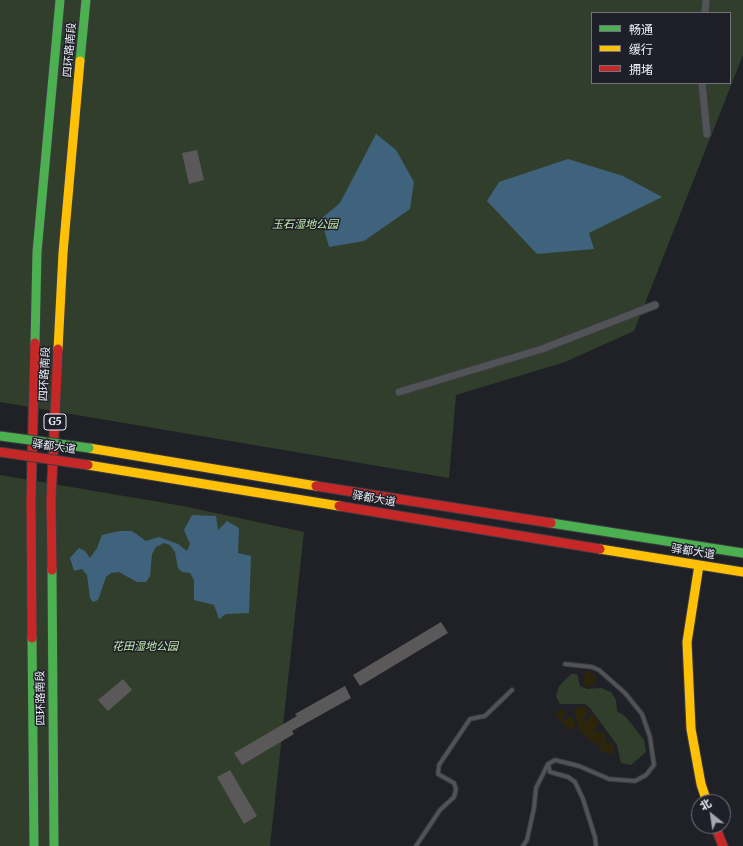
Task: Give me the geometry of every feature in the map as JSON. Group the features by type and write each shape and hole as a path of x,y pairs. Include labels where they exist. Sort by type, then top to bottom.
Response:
{"main road":[{"name":"四环路南段","path":"34,846 31,499 37,252 60,0"},
{"name":"四环路南段","path":"54,846 51,500 63,253 86,0"},
{"name":"驿都大道","path":"0,436 89,448 350,492 743,553"},
{"name":"驿都大道","path":"0,452 743,572"},
{"path":"699,565 686,642 691,729 701,784 704,794"},
{"path":"718,834 722,846"}],"street":[{"path":"705,12 706,0"},
{"path":"702,84 706,134"},
{"path":"399,392 542,349 655,305"}],"lane":[{"path":"523,846 527,840 534,808 536,788 548,764 555,760 579,766 609,779 635,782 646,775 654,765 650,737 642,714 634,703 599,670 592,667 565,664"},
{"path":"416,846 440,810 454,797 456,789 454,783 438,774 439,765 470,719 484,716 512,690"},
{"path":"548,764 550,772 568,777 575,782 583,799 595,837 596,846"}],"green space":[{"name":"玉石湿地公园","path":"0,0 743,0 743,55 634,331 565,362 456,395 449,478 0,402"},
{"name":"花田湿地公园","path":"0,475 183,506 304,532 270,846 0,846"},
{"path":"571,674 577,674 580,686 587,689 601,688 611,692 616,700 617,711 626,717 644,740 646,752 631,765 621,763 617,745 590,708 585,704 560,704 556,696 559,686"}],"sand":[{"path":"586,670 595,675 596,681 589,688 583,683"},
{"path":"578,707 585,707 588,712 583,718 585,722 592,713 599,724 593,733 602,732 606,736 606,744 612,742 614,751 612,755 599,750 600,742 596,745 580,731 574,710"},
{"path":"560,709 566,712 563,718 565,721 570,715 573,718 576,726 573,729 567,728 557,717 556,713"}],"water":[{"path":"376,134 396,150 414,182 410,209 364,241 329,247 321,219 340,203"},
{"path":"568,159 623,176 662,197 589,233 594,249 537,254 487,201 499,182"},
{"path":"192,515 216,516 218,530 227,521 239,528 238,553 251,556 249,613 226,614 219,619 214,605 194,600 194,580 190,573 182,572 178,568 175,552 170,545 164,543 156,547 152,554 150,576 146,582 137,582 119,572 111,573 106,577 98,600 93,602 90,598 87,575 82,569 74,571 70,558 79,548 85,551 90,558 97,548 102,535 119,531 132,531 146,541 159,537 178,544 187,551 190,544 184,530"}],"building":[{"path":"197,150 204,180 189,184 182,153"},
{"path":"441,622 448,633 360,686 353,675"},
{"path":"123,679 132,690 108,711 98,700"},
{"path":"345,686 351,698 292,731 294,734 242,765 234,753 297,716 295,714"},
{"path":"230,770 257,816 244,824 217,777"}],"traffic: fast":[{"path":"35,343 37,252 60,0"},
{"path":"80,61 86,0"},
{"path":"0,436 89,448"},
{"path":"551,523 743,553"},
{"path":"52,570 54,846"},
{"path":"32,638 34,846"}],"traffic: slow":[{"path":"58,349 63,253 80,61"},
{"path":"89,448 316,486"},
{"path":"88,465 339,506"},
{"path":"600,549 743,572"},
{"path":"699,565 687,642 691,729 701,784 704,794"}],"traffic: jam":[{"path":"32,638 31,499 35,343"},
{"path":"52,570 51,500 58,349"},
{"path":"0,452 88,465"},
{"path":"316,486 551,523"},
{"path":"339,506 600,549"},
{"path":"718,834 723,846"}]}
